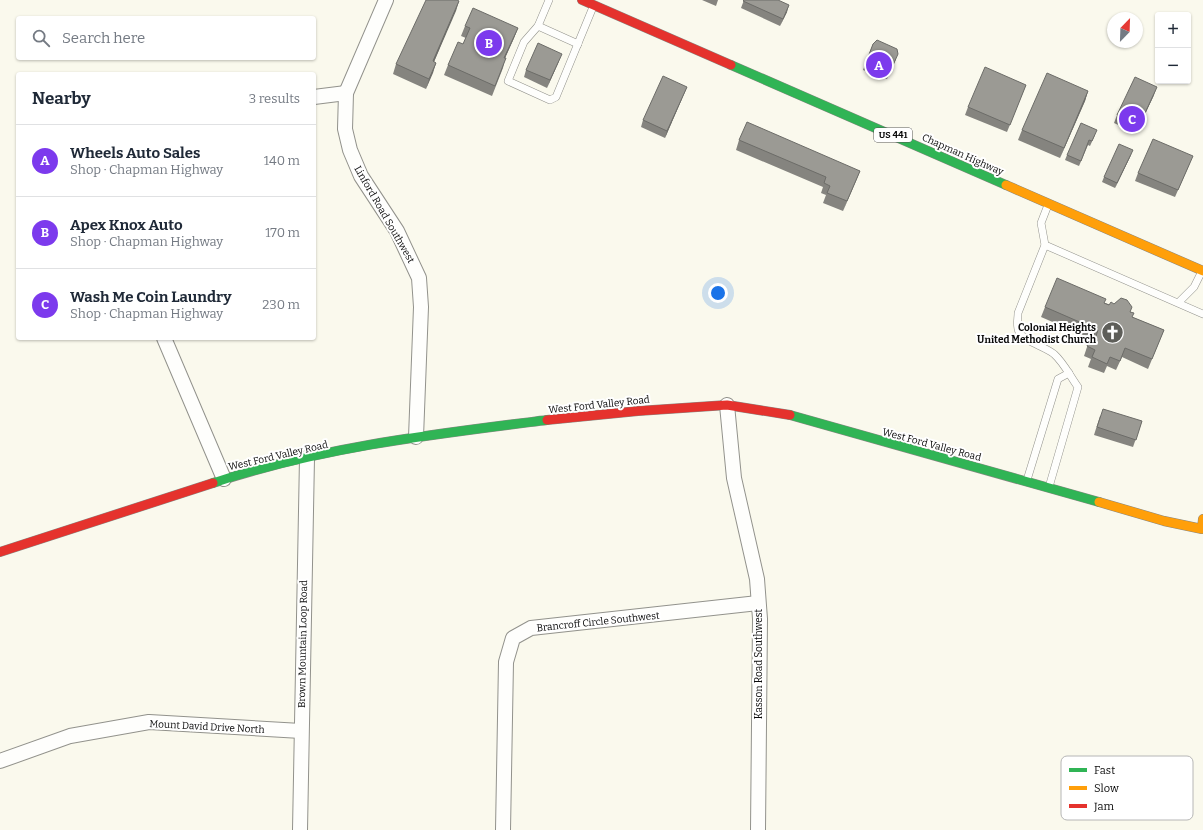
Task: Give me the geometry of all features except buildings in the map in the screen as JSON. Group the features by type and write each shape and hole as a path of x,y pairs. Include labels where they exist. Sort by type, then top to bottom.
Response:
{"main road":[{"name":"Chapman Highway","path":"582,0 1202,271"},
{"name":"West Ford Valley Road","path":"0,552 224,479 307,458 416,437 555,419 638,411 727,405 764,410 803,418 916,452 1049,487 1128,511 1203,527"}],"street":[{"name":"Linford Road Southwest","path":"386,0 346,93 345,129 350,150 361,176 397,231 419,278 421,307 416,437"},
{"path":"316,97 346,93"},
{"path":"165,340 224,479"},
{"name":"Kasson Road Southwest","path":"727,405 734,478 757,579 760,619 758,830"},
{"name":"Brown Mountain Loop Road","path":"300,830 300,731 307,458"},
{"name":"Brancroff Circle Southwest","path":"503,830 506,662 513,638 531,628 758,603"},
{"name":"Mount David Drive North","path":"0,761 70,736 149,722 300,731"}],"lane":[{"path":"549,0 538,26 524,42 508,81 550,100 556,97 594,5"},
{"path":"538,26 578,44"},
{"path":"1049,204 1041,223 1045,245 1018,313 1017,324 1019,332 1052,353 1062,363 1078,387 1049,487"},
{"path":"1045,245 1179,302 1203,314"},
{"path":"1179,302 1194,288 1202,271"},
{"path":"1026,481 1058,379 1069,373"}],"traffic: fast":[{"path":"731,65 1006,185"},
{"path":"790,415 1099,502"},
{"path":"213,483 295,460 378,443 547,420"}],"traffic: slow":[{"path":"1006,185 1203,271"},
{"path":"1099,502 1164,521 1202,529 1203,519"}],"traffic: jam":[{"path":"582,0 731,65"},
{"path":"547,420 638,411 727,405 790,415"},
{"path":"0,552 213,483"}],"place":[{"name":"Apex Knox Auto","path":"489,43"},
{"name":"Wheels Auto Sales","path":"879,65"},
{"name":"Wash Me Coin Laundry","path":"1132,119"},
{"name":"Colonial Heights United Methodist Church","path":"1112,333"}]}
